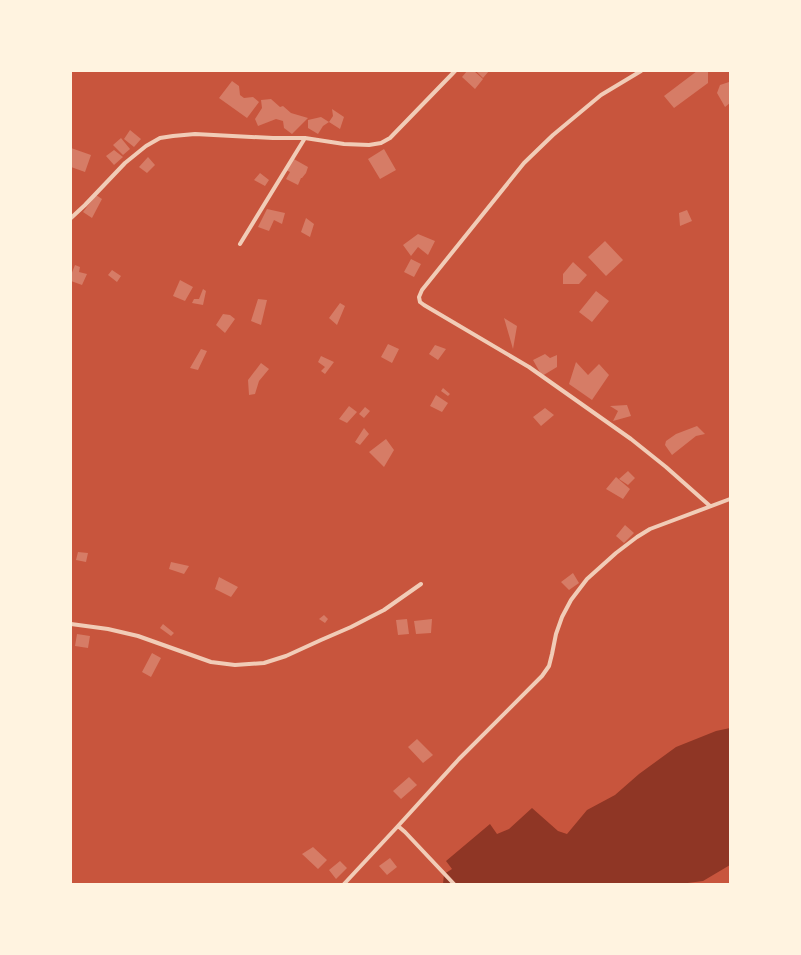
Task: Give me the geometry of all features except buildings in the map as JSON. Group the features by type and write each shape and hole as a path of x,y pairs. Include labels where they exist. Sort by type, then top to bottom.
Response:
{"street":[{"path":"71,218 85,205 124,162 160,138 195,134 305,138 369,146 381,143 390,138 455,71"},
{"path":"641,71 601,96 552,135 524,163 437,270 422,290 419,297 420,302 424,305 529,367 631,439 666,467 710,506"},
{"path":"240,244 305,138"},
{"path":"344,884 459,760 542,676 549,666 556,634 562,617 571,600 587,579 616,553 637,537 650,530 730,499"},
{"path":"71,624 108,629 138,636 211,662 235,665 264,663 286,656 351,627 384,610 421,584"},
{"path":"398,826 454,884"}],"shaded area":[{"path":"730,728 730,865 703,881 680,884 443,884 444,874 452,869 446,861 490,824 497,834 509,829 532,808 558,831 567,834 587,810 615,795 639,774 676,747 716,731"}]}
